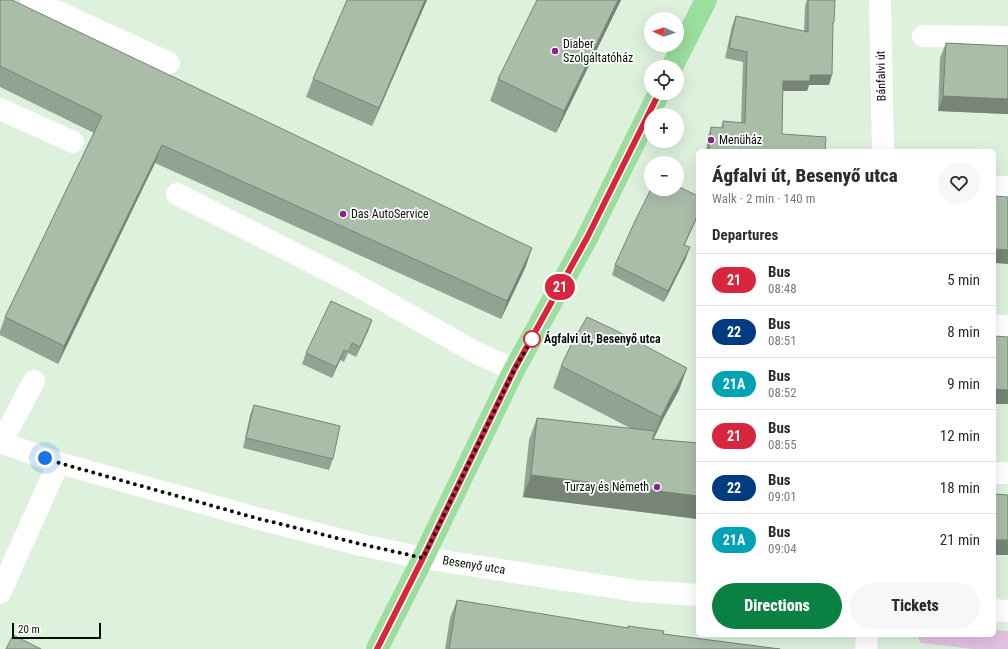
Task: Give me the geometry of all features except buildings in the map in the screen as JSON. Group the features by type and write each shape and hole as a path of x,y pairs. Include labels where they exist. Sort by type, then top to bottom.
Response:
{"main road":[{"path":"676,60 706,0"},
{"path":"377,649 514,370 587,238 656,100"}],"street":[{"path":"32,0 169,63"},
{"name":"Bánfalvi út","path":"880,0 883,149"},
{"path":"923,36 1008,37"},
{"path":"0,109 73,142"},
{"path":"996,187 1008,188"},
{"path":"178,194 351,282 473,351 514,370"},
{"path":"996,326 1008,326"},
{"path":"0,442 34,381"},
{"name":"Besenyő utca","path":"0,442 59,463 256,518 423,558 637,591 696,595"},
{"path":"0,593 59,463"},
{"path":"996,473 1008,474"},
{"path":"996,610 1008,611"},
{"path":"866,649 868,637"}],"shaded area":[{"path":"996,630 1008,631 1008,649 973,649 921,643 918,637 996,637"}],"bus line":[{"name":"21","path":"377,649 514,370 587,238 656,100"}],"place":[{"name":"Diaber Szolgáltatóház","path":"555,51"},
{"name":"Menüház","path":"711,140"},
{"name":"Das AutoService","path":"343,214"},
{"name":"Ágfalvi út, Besenyő utca","path":"532,339"},
{"name":"Turzay és Németh","path":"657,487"}],"route":[{"path":"45,458 256,518 423,558 514,370 532,339"}]}
